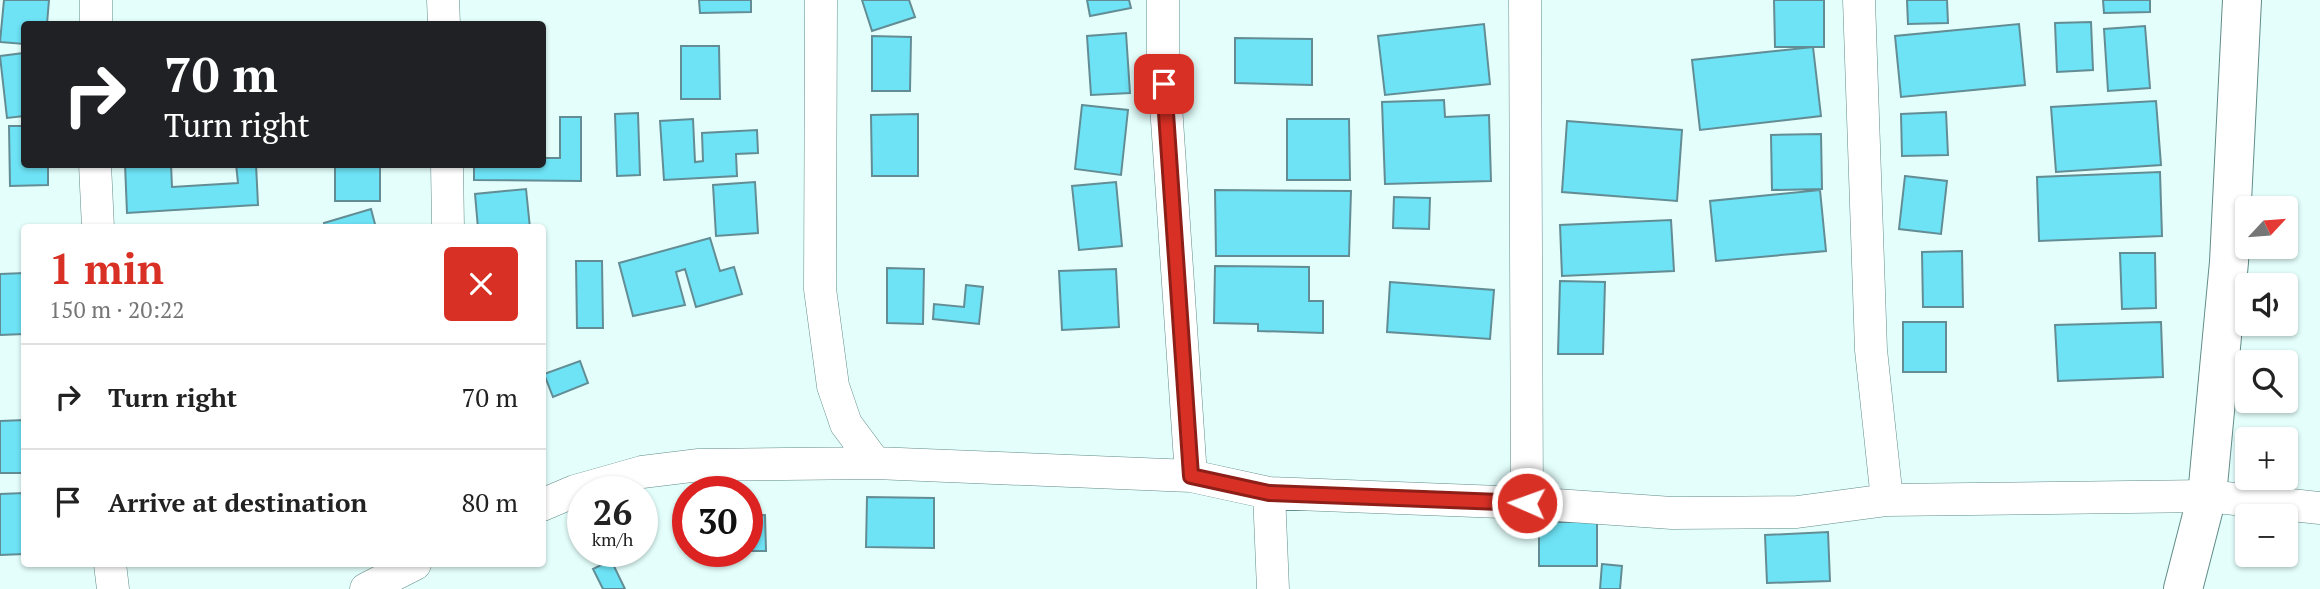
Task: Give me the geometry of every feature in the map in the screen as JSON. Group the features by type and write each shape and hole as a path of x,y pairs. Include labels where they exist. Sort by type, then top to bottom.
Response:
{"street":[{"path":"96,0 96,21"},
{"path":"443,0 444,21"},
{"path":"821,0 820,289 833,386 846,424 875,463"},
{"path":"1163,0 1163,61 1191,476"},
{"path":"1525,0 1527,503"},
{"path":"1859,0 1871,350 1887,500"},
{"path":"2183,589 2207,496 2229,262 2242,0"},
{"path":"95,168 98,224"},
{"path":"447,168 448,224"},
{"path":"546,503 575,491 642,472 699,465 875,463 1191,476 1269,493 1527,503 1672,513 1797,512 1887,500 2207,496 2320,508"},
{"path":"1269,493 1273,589"},
{"path":"110,567 113,589"},
{"path":"366,589 409,567"}],"building":[{"path":"4,0 49,0 47,21 21,21 21,44 0,42"},
{"path":"699,0 751,0 751,12 700,13"},
{"path":"862,0 909,0 915,17 872,31"},
{"path":"1087,0 1129,0 1131,8 1090,16"},
{"path":"1774,0 1824,0 1824,47 1775,47"},
{"path":"1907,0 1947,0 1948,23 1908,24"},
{"path":"2103,0 2150,0 2150,12 2104,13"},
{"path":"2091,22 2093,70 2057,72 2055,23"},
{"path":"1484,24 1490,84 1385,95 1378,36"},
{"path":"2019,24 2025,85 1901,97 1895,36"},
{"path":"2145,26 2150,88 2108,91 2104,29"},
{"path":"1126,33 1130,93 1091,95 1087,36"},
{"path":"872,36 911,37 910,91 872,91"},
{"path":"1235,38 1312,39 1312,85 1235,83"},
{"path":"681,46 719,46 720,99 681,99"},
{"path":"1813,47 1821,116 1700,130 1692,60"},
{"path":"21,53 21,116 7,118 0,56"},
{"path":"1444,100 1445,117 1489,115 1491,181 1385,184 1382,102"},
{"path":"2156,101 2161,165 2056,172 2051,107"},
{"path":"1082,105 1128,110 1121,175 1075,169"},
{"path":"1946,112 1948,155 1902,156 1901,114"},
{"path":"638,113 640,175 617,176 615,114"},
{"path":"918,114 918,176 872,176 871,115"},
{"path":"560,117 581,117 581,181 474,180 474,168 546,168 546,158 560,158"},
{"path":"693,119 695,162 703,161 702,133 757,130 758,153 736,154 737,176 664,180 660,121"},
{"path":"1287,119 1349,119 1350,180 1287,180"},
{"path":"1567,121 1682,130 1677,201 1562,192"},
{"path":"9,126 21,126 21,168 48,168 48,185 10,186"},
{"path":"1821,134 1822,189 1772,190 1771,135"},
{"path":"125,168 171,168 172,187 238,183 236,168 256,168 258,205 127,213"},
{"path":"335,168 380,168 380,201 335,201"},
{"path":"2160,172 2162,236 2039,241 2037,177"},
{"path":"1905,176 1947,181 1941,234 1899,229"},
{"path":"755,182 758,233 716,236 713,185"},
{"path":"1116,182 1122,246 1079,250 1072,186"},
{"path":"526,189 530,224 478,224 475,194"},
{"path":"1215,190 1351,191 1349,256 1216,256"},
{"path":"1820,190 1826,251 1716,261 1710,201"},
{"path":"1394,197 1430,198 1429,229 1393,228"},
{"path":"371,209 375,224 324,224"},
{"path":"1671,220 1674,271 1562,276 1560,225"},
{"path":"710,238 720,271 734,267 742,294 696,307 685,269 676,272 685,305 633,316 619,263"},
{"path":"1962,251 1963,307 1923,307 1922,252"},
{"path":"2120,253 2155,253 2156,308 2122,309"},
{"path":"576,261 602,261 603,328 577,328"},
{"path":"1215,266 1309,267 1309,301 1323,301 1323,333 1258,331 1258,324 1214,323"},
{"path":"887,268 924,269 923,324 887,323"},
{"path":"1116,269 1119,327 1062,330 1059,271"},
{"path":"21,273 21,334 0,335 0,274"},
{"path":"1560,281 1605,282 1603,354 1558,354"},
{"path":"1390,282 1494,290 1490,339 1387,332"},
{"path":"966,285 983,287 979,324 933,319 934,304 964,307"},
{"path":"1903,322 1946,322 1946,372 1903,372"},
{"path":"2161,322 2163,377 2058,381 2055,325"},
{"path":"580,361 588,383 553,397 546,373"},
{"path":"21,420 21,473 0,473 0,421"},
{"path":"21,493 21,554 0,555 0,494"},
{"path":"867,497 934,498 934,548 866,547"},
{"path":"765,515 766,551 763,551"},
{"path":"1539,522 1597,522 1597,566 1539,566"},
{"path":"1828,532 1830,581 1767,583 1765,535"},
{"path":"1602,564 1622,566 1620,589 1600,589"},
{"path":"614,567 625,589 603,589 593,569"}],"route":[{"path":"1164,84 1191,476 1269,493 1527,503"}]}
